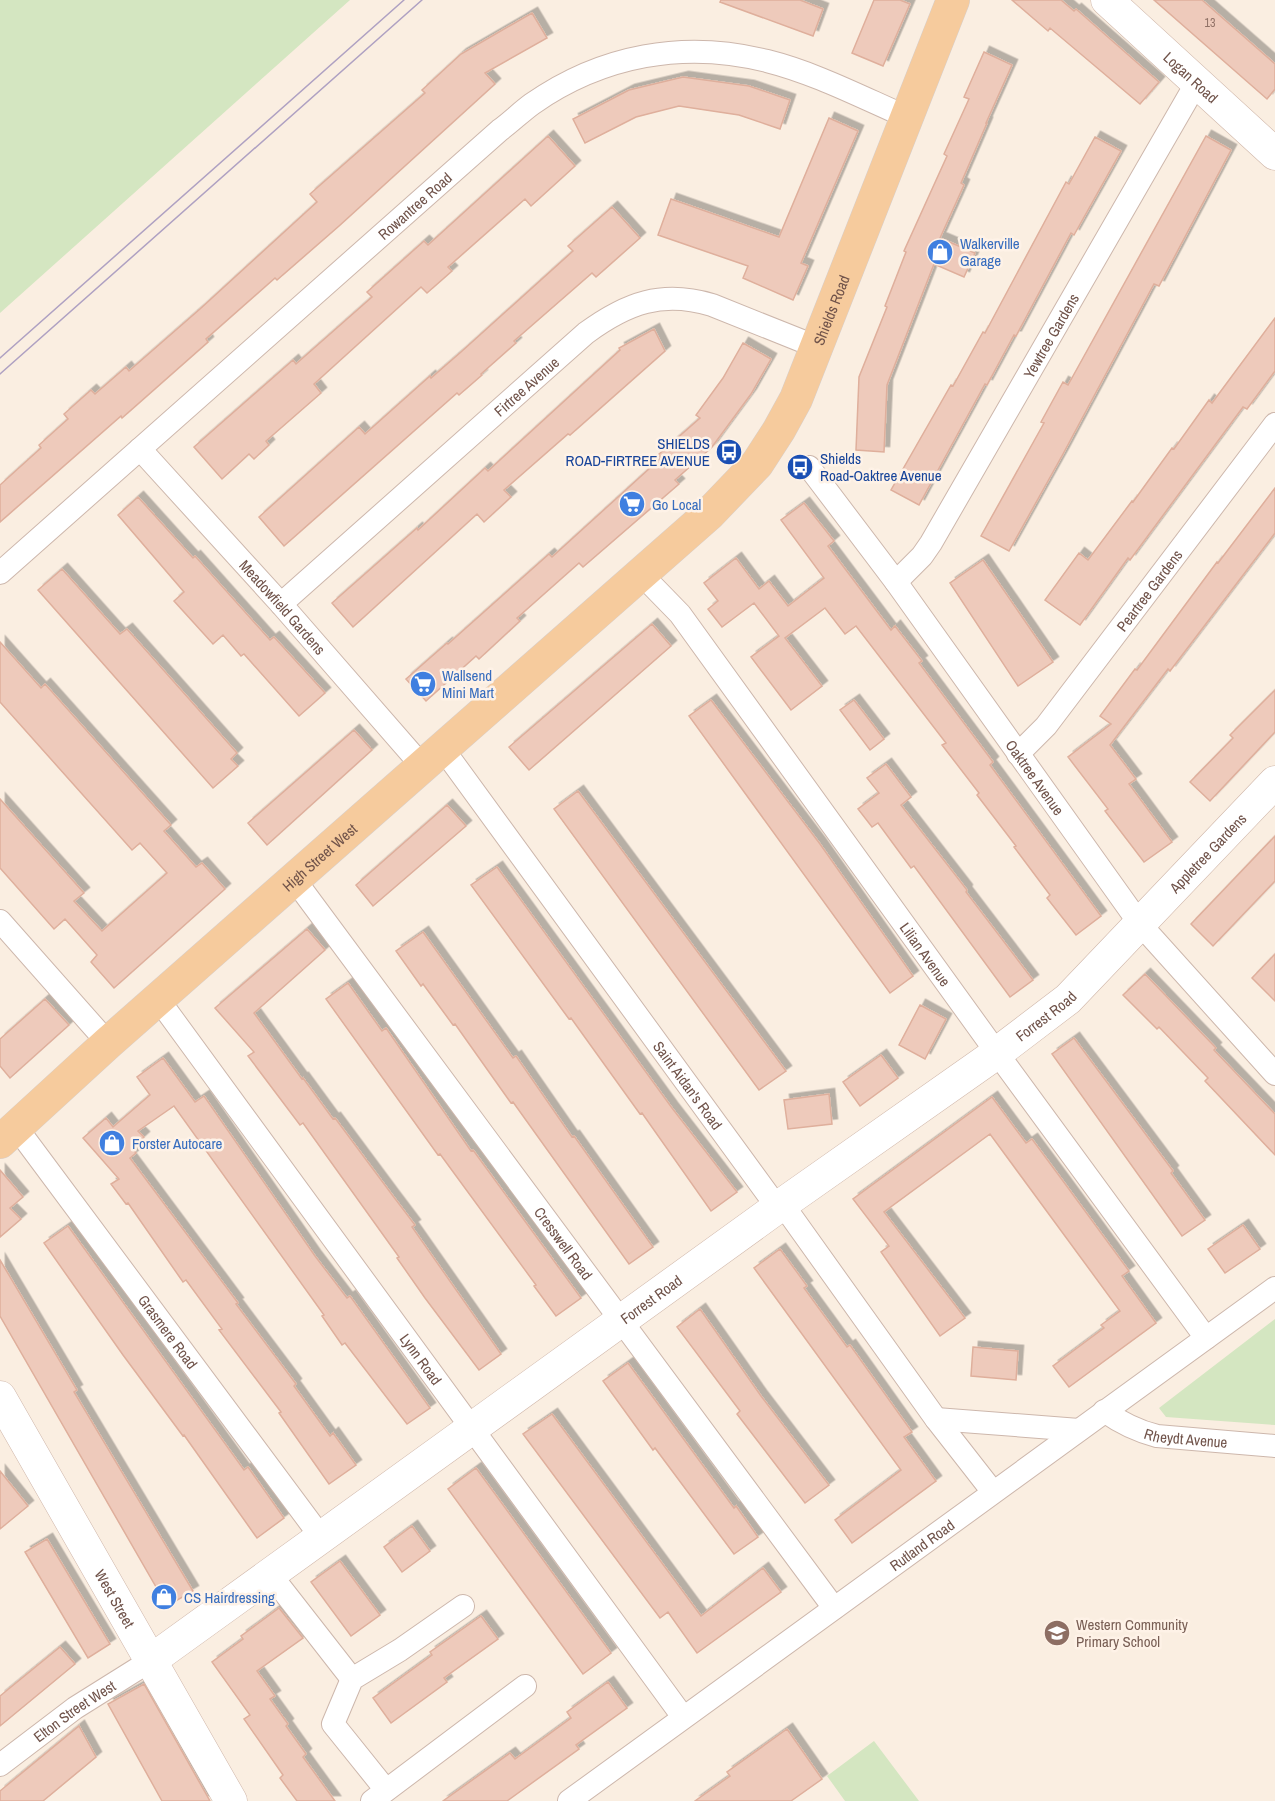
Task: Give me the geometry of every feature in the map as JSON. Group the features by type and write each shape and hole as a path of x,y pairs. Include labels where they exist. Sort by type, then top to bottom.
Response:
{"main road":[{"name":"Shields Road","path":"642,575 709,514 757,464 796,399 953,0"},
{"name":"High Street West","path":"8,1134 294,879 642,575"}],"street":[{"name":"Logan Road","path":"1107,0 1275,154"},
{"name":"Rowantree Road","path":"0,573 500,130 532,104 564,85 601,67 644,55 689,51 731,54 767,61 795,70 907,117"},
{"name":"Yewtree Gardens","path":"896,582 922,556 931,543 1197,82"},
{"name":"Firtree Avenue","path":"281,604 586,333 623,309 660,299 696,300 712,304 818,347"},
{"name":"Peartree Gardens","path":"1018,754 1046,726 1275,424"},
{"name":"Meadowfield Gardens","path":"140,448 281,604 433,758"},
{"name":"Oaktree Avenue","path":"809,467 896,582 1140,924 1270,1060"},
{"name":"Lilian Avenue","path":"642,575 680,614 1206,1338"},
{"name":"Saint Aidan's Road","path":"433,758 769,1196 791,1216 936,1419 993,1492"},
{"name":"Appletree Gardens","path":"1140,924 1275,782"},
{"name":"Cresswell Road","path":"294,879 834,1608"},
{"path":"0,921 108,1043"},
{"name":"Forrest Road","path":"150,1661 781,1205 997,1053 1068,999 1140,924"},
{"name":"Lynn Road","path":"158,999 683,1717"},
{"name":"Grasmere Road","path":"8,1134 321,1537"},
{"name":"Rutland Road","path":"569,1801 1275,1288"},
{"name":"West Street","path":"0,1397 231,1801"},
{"name":"Rheydt Avenue","path":"1104,1412 1120,1423 1156,1436 1275,1446"},
{"path":"936,1419 1079,1430"},
{"path":"270,1574 352,1679"},
{"path":"463,1606 400,1650 352,1679 333,1724 379,1796 525,1686"},
{"name":"Elton Street West","path":"0,1765 75,1708 150,1661"}],"green space":[{"path":"0,0 350,0 0,313"},
{"path":"1275,1319 1275,1425 1166,1417 1159,1408"},
{"path":"874,1741 919,1801 845,1801 827,1776"}],"building":[{"path":"721,0 800,0 823,9 813,36 720,2"},
{"path":"874,0 900,0 910,4 883,66 852,53"},
{"path":"1012,0 1061,0 1074,11 1076,9 1159,82 1140,104 1050,28 1048,31"},
{"path":"1154,0 1202,0 1275,64 1275,89 1267,99"},
{"path":"532,13 547,38 485,73 495,84 339,226 277,280 275,278 206,339 208,342 0,522 0,485 41,448 39,445 68,419 64,414 91,390 95,394 126,367 129,371 200,309 317,202 310,194 425,93 422,90 461,54"},
{"path":"984,52 1012,65 940,238 975,253 964,277 934,264 887,385 884,452 856,450 859,377 887,307 885,306 906,252 904,251 947,156 944,154 969,99 964,97"},
{"path":"683,77 749,86 790,100 780,129 739,115 679,106 636,117 585,143 573,119 629,90"},
{"path":"829,118 858,131 801,263 808,266 793,300 743,278 748,266 658,235 671,199 779,237"},
{"path":"548,136 575,166 531,206 525,199 448,267 452,271 427,293 421,287 314,384 321,393 266,441 269,445 254,459 249,454 222,479 194,447 293,360 296,364 372,297 367,292 424,241 428,245"},
{"path":"1206,136 1231,150 1159,286 1154,284 1009,551 981,536 1044,423 1041,422 1063,382 1068,385"},
{"path":"1095,137 1121,151 1074,235 1071,233 1016,336 1014,335 987,385 985,384 919,505 891,490 951,385 953,386 983,332 985,333 1066,182 1069,184"},
{"path":"612,207 640,238 596,277 592,273 514,341 516,343 482,375 459,395 457,393 284,546 259,517 359,427 365,434 430,376 431,378 461,352 573,251 568,246"},
{"path":"1275,318 1275,371 1247,409 1243,407 1080,625 1045,600 1079,553 1088,560 1209,400 1212,403"},
{"path":"654,329 665,351 504,490 511,497 484,522 477,514 353,627 332,603 417,528 418,530 485,468 488,471 620,350 619,348"},
{"path":"743,343 771,359 751,394 712,447 675,480 679,484 583,567 579,563 517,618 520,621 479,659 476,656 426,701 406,679 549,554 552,557 661,458 658,455 700,418 696,415 723,378"},
{"path":"1275,488 1275,533 1170,671 1168,669 1110,745 1136,779 1129,784 1172,842 1144,862 1105,811 1108,809 1068,757 1111,724 1100,716"},
{"path":"138,497 193,558 195,556 270,640 274,637 325,693 299,716 244,654 241,656 223,635 213,644 174,601 184,592 118,515"},
{"path":"804,503 834,541 828,546 891,630 895,626 922,661 919,663 993,762 990,765 1101,916 1076,935 1047,898 1050,895 977,795 979,793 942,745 946,743 856,626 845,634 825,608 785,638 822,686 791,710 751,657 779,636 754,603 722,627 708,609 718,601 704,583 736,558 759,589 769,581 788,606 824,578 781,520"},
{"path":"983,560 1053,662 1018,686 950,583"},
{"path":"62,569 120,634 127,629 237,753 231,759 238,766 213,788 38,590"},
{"path":"652,624 671,646 529,770 509,747"},
{"path":"0,642 41,688 45,684 171,825 164,831 196,867 202,863 225,889 114,988 91,962 97,955 65,919 54,929 0,868 0,799 84,893 74,901 102,931 167,873 140,843 132,850 0,702"},
{"path":"1275,690 1275,732 1210,801 1190,782 1233,738 1230,735"},
{"path":"711,700 820,844 913,976 890,993 689,716"},
{"path":"854,700 884,739 870,750 840,710"},
{"path":"354,730 372,750 267,845 248,823"},
{"path":"886,764 911,797 901,805 1033,980 1010,997 914,866 911,868 878,823 872,827 858,809 879,793 867,778"},
{"path":"578,791 786,1071 759,1090 554,809"},
{"path":"447,805 466,826 373,906 356,885"},
{"path":"1275,836 1275,881 1213,946 1191,924"},
{"path":"497,867 672,1108 737,1192 711,1211 642,1113 640,1114 471,885"},
{"path":"307,929 325,950 254,1013 415,1225 412,1227 501,1354 479,1370 425,1298 397,1258 399,1257 303,1123 300,1125 248,1056 254,1052 215,1008"},
{"path":"423,932 513,1058 516,1056 653,1247 629,1264 455,1024 453,1025 423,984 421,986 396,951"},
{"path":"1275,954 1275,1001 1252,978"},
{"path":"1145,974 1275,1114 1275,1155 1205,1081 1208,1078 1159,1027 1157,1029 1123,995"},
{"path":"348,983 382,1031 386,1028 471,1151 473,1150 581,1298 556,1316 534,1286 536,1285 440,1154 438,1155 326,999"},
{"path":"45,999 69,1025 10,1078 0,1066 0,1039"},
{"path":"920,1005 946,1019 925,1059 899,1045"},
{"path":"1074,1038 1173,1171 1171,1173 1205,1220 1182,1236 1052,1054"},
{"path":"881,1055 898,1078 860,1106 843,1082"},
{"path":"163,1058 195,1102 204,1096 315,1256 347,1298 350,1296 430,1408 407,1424 345,1343 342,1345 322,1316 324,1315 174,1106 138,1131 144,1137 132,1148 136,1153 130,1158 238,1303 236,1304 296,1384 294,1386 330,1436 333,1433 356,1465 329,1484 279,1413 281,1412 219,1330 222,1329 186,1280 183,1282 128,1203 126,1204 111,1184 119,1179 83,1138 106,1118 113,1127 150,1095 137,1077"},
{"path":"829,1094 832,1124 788,1129 784,1100"},
{"path":"992,1097 1026,1143 1032,1139 1129,1271 1122,1276 1156,1323 1069,1387 1053,1366 1104,1328 1101,1325 1120,1311 990,1134 884,1212 965,1318 940,1336 881,1252 889,1246 853,1199"},
{"path":"0,1170 23,1197 10,1208 21,1219 0,1237"},
{"path":"1243,1225 1260,1249 1225,1273 1208,1249"},
{"path":"68,1226 244,1470 248,1467 284,1518 257,1538 44,1243"},
{"path":"780,1249 807,1286 804,1288 847,1347 850,1345 912,1432 904,1437 936,1481 852,1543 835,1520 901,1470 754,1268"},
{"path":"0,1260 77,1390 74,1392 193,1591 167,1606 0,1316"},
{"path":"700,1309 761,1396 829,1485 805,1503 737,1414 740,1411 677,1327"},
{"path":"973,1347 1018,1351 1016,1380 971,1376"},
{"path":"628,1363 734,1508 736,1506 758,1537 734,1554 603,1381"},
{"path":"552,1414 701,1616 763,1568 781,1592 697,1653 668,1612 660,1618 523,1434"},
{"path":"476,1468 611,1653 583,1674 448,1489"},
{"path":"0,1471 28,1506 0,1529"},
{"path":"412,1526 430,1551 402,1572 384,1547"},
{"path":"47,1539 110,1644 88,1658 25,1552"},
{"path":"340,1561 380,1615 351,1636 311,1582"},
{"path":"279,1608 303,1638 257,1671 275,1696 270,1699 306,1754 303,1757 335,1801 297,1801 280,1778 283,1775 244,1719 250,1715 212,1662 243,1639 241,1636"},
{"path":"481,1616 498,1639 444,1678 447,1682 391,1723 373,1698 432,1655 430,1652"},
{"path":"60,1647 75,1664 0,1726 0,1696"},
{"path":"608,1682 627,1708 576,1745 579,1749 507,1801 443,1801 510,1753 515,1759 571,1718 567,1712"},
{"path":"144,1684 210,1801 162,1801 108,1704"},
{"path":"79,1726 96,1757 43,1801 0,1801 0,1791"},
{"path":"787,1729 822,1779 791,1801 695,1801 730,1776 727,1772"}],"tram line":[{"path":"0,358 404,0"},
{"path":"0,374 422,0"}],"place":[{"name":"Walkerville Garage","path":"940,252"},
{"name":"SHIELDS ROAD-FIRTREE AVENUE","path":"729,452"},
{"name":"Shields Road-Oaktree Avenue","path":"800,467"},
{"name":"Go Local","path":"632,504"},
{"name":"Wallsend Mini Mart","path":"423,684"},
{"name":"Forster Autocare","path":"112,1143"},
{"name":"CS Hairdressing","path":"164,1597"},
{"name":"Western Community Primary School","path":"1057,1633"}]}
